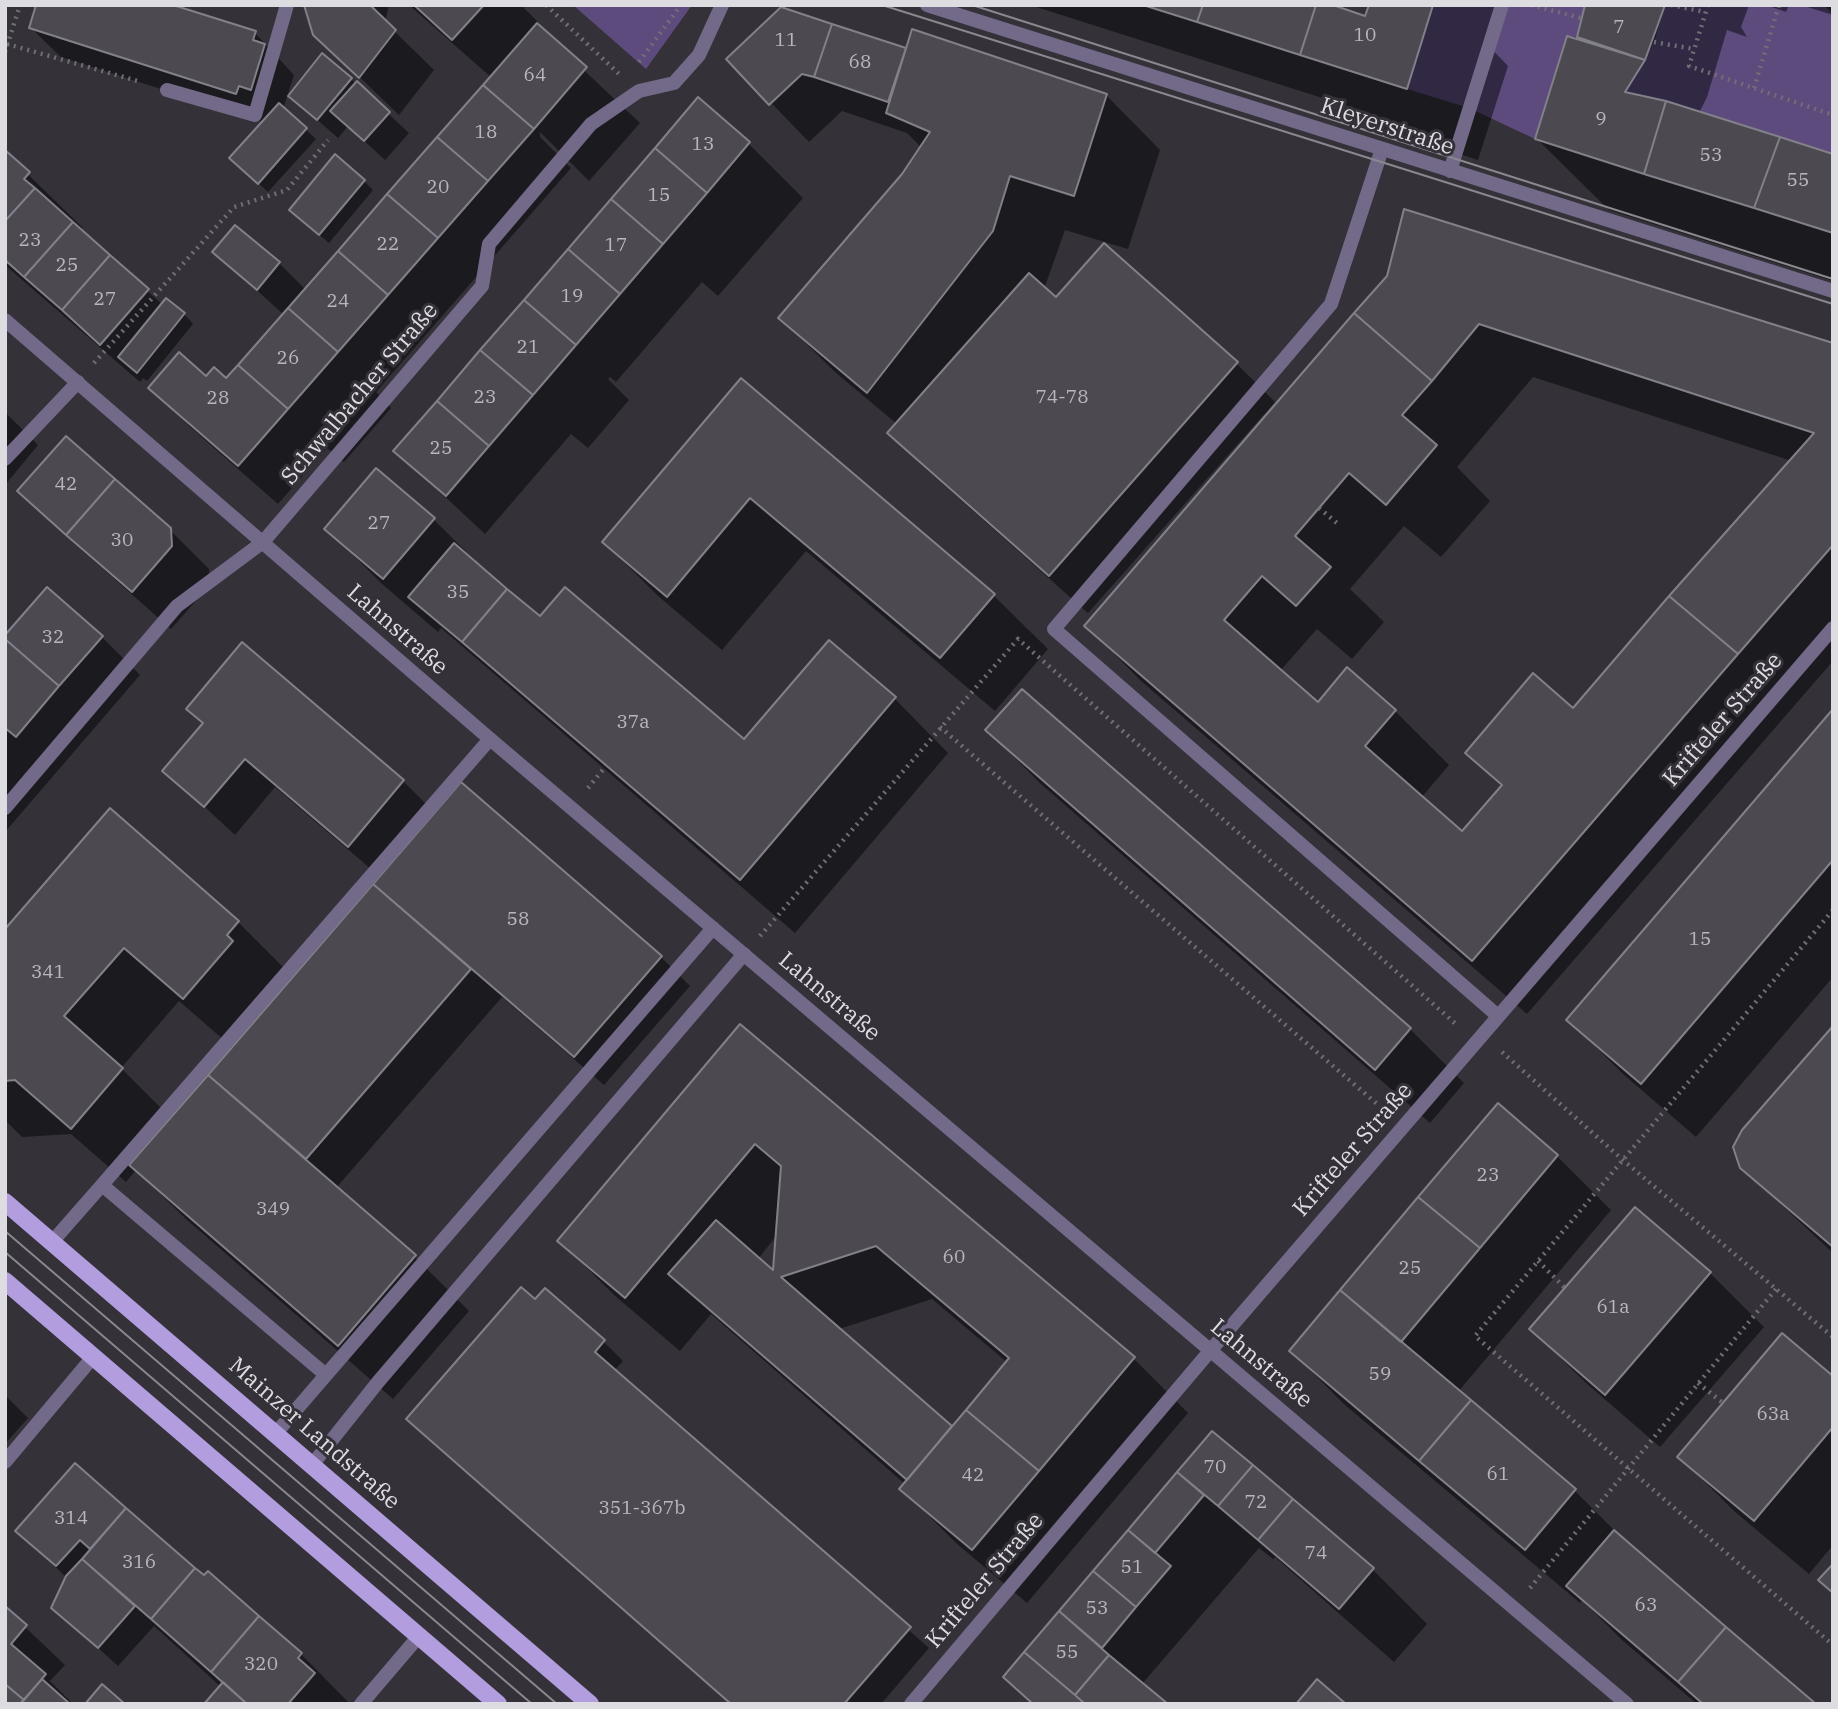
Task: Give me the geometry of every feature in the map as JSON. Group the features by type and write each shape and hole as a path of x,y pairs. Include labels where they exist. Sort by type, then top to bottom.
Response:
{"main road":[{"name":"Mainzer Landstraße","path":"5,1202 590,1704"},
{"path":"5,1281 498,1704"}],"street":[{"path":"167,90 255,115 287,5"},
{"name":"Schwalbacher Straße","path":"5,808 177,606 263,542 482,286 489,244 591,124 639,91 674,83 699,55 722,5"},
{"name":"Kleyerstraße","path":"927,5 1833,291"},
{"path":"1450,171 1502,5"},
{"path":"1382,149 1331,304 1054,629 1498,1016"},
{"name":"Lahnstraße","path":"5,320 490,739 1627,1704"},
{"path":"5,459 78,382"},
{"name":"Krifteler Straße","path":"911,1704 1401,1128 1833,628"},
{"path":"52,1242 490,739"},
{"path":"276,1433 713,928"},
{"path":"312,1465 378,1382 744,954"},
{"path":"102,1185 326,1375"},
{"path":"5,1462 93,1357"},
{"path":"361,1704 419,1636"}],"path":[{"path":"5,52 20,5"},
{"path":"546,5 639,91"},
{"path":"626,80 681,5"},
{"path":"1531,5 1581,18"},
{"path":"1671,5 1705,12"},
{"path":"1707,5 1689,66 1833,115"},
{"path":"1754,88 1779,5"},
{"path":"1654,42 1694,50"},
{"path":"7,44 167,90"},
{"path":"78,382 234,207 286,190 328,140"},
{"path":"1319,508 1338,524"},
{"path":"744,954 1018,639 1476,1041"},
{"path":"940,727 1401,1128"},
{"path":"1833,910 1657,1116 1624,1161 1475,1336 1833,1645"},
{"path":"1525,1072 1624,1161 1833,1337"},
{"path":"1538,1261 1565,1288"},
{"path":"1514,1607 1776,1289"},
{"path":"1698,1382 1723,1403"}],"shaded area":[{"path":"573,5 692,5 646,69"},
{"path":"1433,5 1585,5 1577,37 1567,36 1535,139 1469,108 1407,89"},
{"path":"1665,5 1824,5 1833,14 1833,154 1666,101 1625,92 1654,42"}],"building":[{"path":"36,5 173,5 256,31 253,40 265,44 251,90 239,86 236,94 29,28"},
{"path":"304,5 370,5 396,30 359,78 313,35"},
{"path":"414,5 484,5 452,40"},
{"path":"1143,5 1203,5 1197,22"},
{"path":"1203,5 1316,5 1300,55 1197,22"},
{"path":"1316,5 1333,5 1365,16 1369,5 1433,5 1407,89 1300,55"},
{"path":"1585,5 1665,5 1645,60 1577,37"},
{"path":"781,7 832,24 814,77 802,74 769,105 726,59"},
{"path":"537,23 587,67 534,129 483,85"},
{"path":"832,24 906,48 888,102 814,77"},
{"path":"912,29 1107,94 1074,196 1010,176 993,231 867,393 778,318 902,174 930,132 886,113"},
{"path":"1567,36 1645,60 1625,92 1666,101 1644,174 1535,139"},
{"path":"322,53 352,78 317,120 288,96"},
{"path":"357,81 390,112 364,141 330,111"},
{"path":"483,85 534,129 488,181 437,137"},
{"path":"698,97 750,142 707,193 655,148"},
{"path":"1666,101 1780,137 1754,208 1644,174"},
{"path":"279,103 307,128 258,184 229,158"},
{"path":"437,137 488,181 438,238 387,194"},
{"path":"1780,137 1833,154 1833,233 1754,208"},
{"path":"655,148 707,193 663,244 611,199"},
{"path":"5,150 30,172 24,179 35,188 5,221"},
{"path":"335,154 365,180 319,235 289,210"},
{"path":"35,188 73,222 24,277 5,260 5,221"},
{"path":"387,194 438,238 388,295 338,251"},
{"path":"611,199 663,244 620,294 568,249"},
{"path":"1404,209 1833,343 1833,545 1738,654 1669,596 1814,433 1479,324 1432,381 1354,313 1387,276"},
{"path":"73,222 110,255 62,310 24,277"},
{"path":"235,225 280,262 257,290 212,252"},
{"path":"1104,243 1238,362 1049,576 887,433 1029,273 1056,297"},
{"path":"568,249 620,294 576,345 524,300"},
{"path":"338,251 388,295 338,352 288,308"},
{"path":"110,255 149,289 100,345 62,310"},
{"path":"166,298 185,313 137,373 118,357"},
{"path":"524,300 576,345 533,395 480,350"},
{"path":"288,308 338,352 288,409 238,365"},
{"path":"1354,313 1432,381 1402,415 1437,445 1386,505 1349,473 1295,536 1331,567 1296,606 1262,576 1224,620 1318,702 1347,667 1396,710 1365,746 1462,831 1502,785 1465,753 1533,673 1573,708 1669,596 1738,654 1472,961 1084,626"},
{"path":"480,350 533,395 489,446 437,401"},
{"path":"179,352 206,376 214,367 226,378 238,365 288,409 238,466 148,388"},
{"path":"741,378 995,594 940,658 750,498 667,597 602,542"},
{"path":"437,401 489,446 446,496 393,451"},
{"path":"66,436 115,479 66,535 17,491"},
{"path":"376,468 435,518 383,579 324,529"},
{"path":"115,479 171,528 172,546 132,592 66,535"},
{"path":"454,543 507,589 462,642 408,597"},
{"path":"47,587 103,636 59,686 5,639 5,635"},
{"path":"565,587 744,739 829,640 896,697 740,880 462,642 507,589 540,616"},
{"path":"5,639 59,686 16,737 5,728"},
{"path":"242,642 404,780 348,847 245,759 204,807 162,771 203,723 186,709"},
{"path":"1022,689 1411,1028 1375,1070 985,730"},
{"path":"1833,709 1833,860 1641,1084 1566,1020"},
{"path":"461,782 662,956 574,1057 373,884"},
{"path":"110,808 239,921 227,935 233,941 183,999 124,948 64,1016 123,1068 71,1129 15,1080 5,1081 5,929"},
{"path":"373,884 471,969 306,1159 208,1075"},
{"path":"740,1024 1135,1357 1039,1471 966,1410 1009,1358 876,1246 781,1277 952,1426 907,1480 668,1274 716,1220 773,1270 781,1166 755,1144 625,1298 557,1241"},
{"path":"1833,1026 1833,1247 1740,1168 1733,1147 1742,1130"},
{"path":"208,1075 416,1255 338,1346 129,1165"},
{"path":"1498,1103 1558,1155 1480,1248 1418,1197"},
{"path":"1418,1197 1480,1248 1401,1342 1340,1290"},
{"path":"1635,1207 1711,1272 1605,1395 1529,1329"},
{"path":"521,1287 535,1299 545,1288 605,1340 595,1352 911,1627 844,1704 731,1704 406,1419"},
{"path":"1340,1290 1471,1400 1419,1461 1289,1351"},
{"path":"1782,1333 1833,1376 1833,1427 1754,1521 1677,1457"},
{"path":"1471,1400 1576,1489 1525,1550 1419,1461"},
{"path":"966,1410 1039,1471 972,1550 899,1489"},
{"path":"1212,1431 1253,1465 1218,1506 1177,1472"},
{"path":"75,1463 126,1508 90,1549 80,1540 56,1566 15,1531"},
{"path":"1253,1465 1293,1499 1258,1540 1218,1506"},
{"path":"1177,1472 1204,1495 1155,1553 1128,1530"},
{"path":"1293,1499 1374,1568 1339,1609 1258,1540"},
{"path":"126,1508 195,1568 151,1619 82,1559"},
{"path":"1128,1530 1171,1566 1136,1607 1093,1571"},
{"path":"1614,1530 1726,1627 1678,1682 1566,1586"},
{"path":"82,1559 135,1606 98,1648 51,1608 66,1576"},
{"path":"1833,1564 1833,1593 1818,1580"},
{"path":"195,1568 204,1575 208,1571 259,1616 211,1672 151,1619"},
{"path":"1093,1571 1136,1607 1102,1648 1059,1611"},
{"path":"5,1606 27,1625 11,1644 46,1674 24,1700 5,1684"},
{"path":"1059,1611 1109,1655 1075,1695 1024,1652"},
{"path":"259,1616 302,1653 298,1658 315,1673 288,1704 247,1704 211,1672"},
{"path":"1726,1627 1816,1704 1703,1704 1678,1682"},
{"path":"1024,1652 1085,1704 1033,1704 1003,1677"},
{"path":"1109,1655 1168,1704 1085,1704 1075,1695"},
{"path":"42,1679 70,1704 20,1704"},
{"path":"1317,1679 1346,1704 1296,1704"},
{"path":"223,1682 247,1704 204,1704"},
{"path":"5,1684 24,1700 20,1704 5,1704"},
{"path":"102,1684 125,1704 85,1704"}],"tram line":[{"path":"882,5 1833,304"},
{"path":"972,5 1833,279"},
{"path":"5,1231 557,1704"},
{"path":"5,1252 532,1704"}]}
